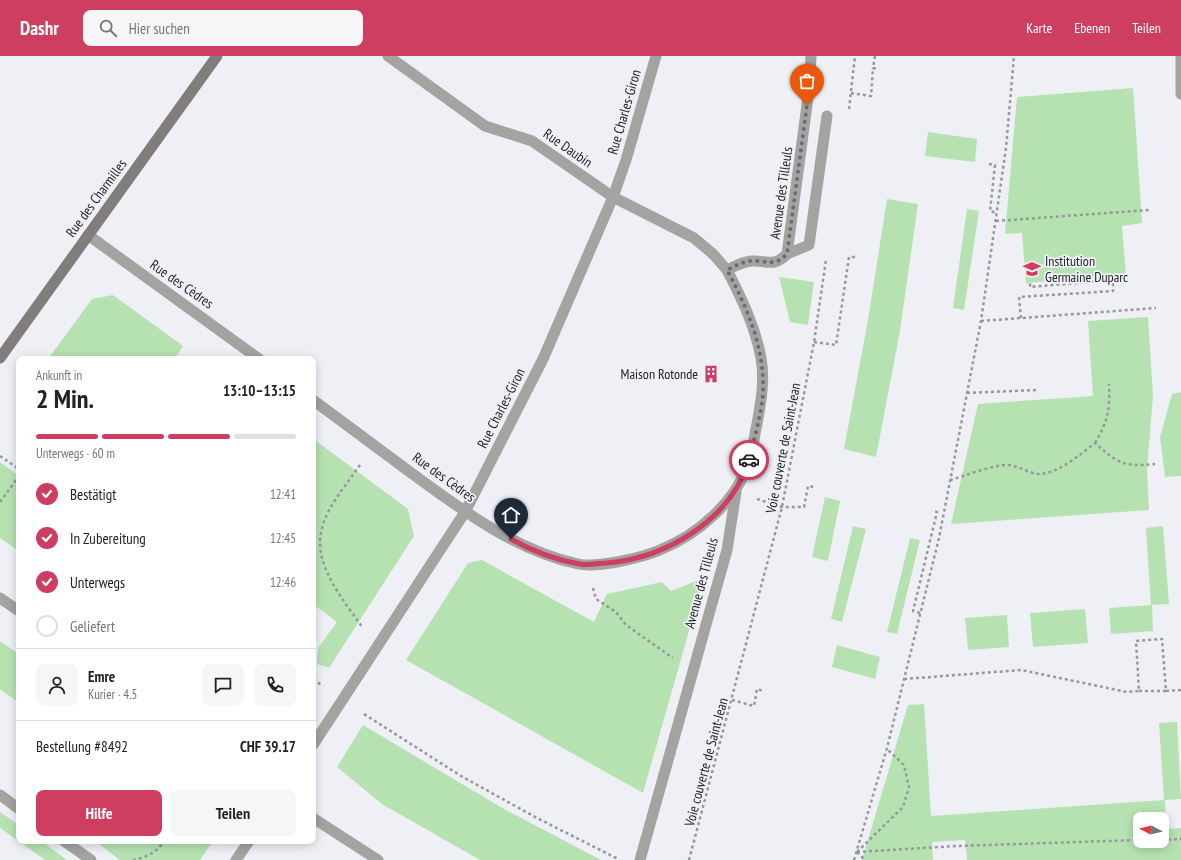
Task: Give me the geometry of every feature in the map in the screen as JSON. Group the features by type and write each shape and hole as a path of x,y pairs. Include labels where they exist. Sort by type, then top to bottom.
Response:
{"main road":[{"name":"Rue des Charmilles","path":"0,358 217,56"}],"street":[{"name":"Rue Daubin","path":"388,56 486,126 532,141 613,197 694,238 727,270"},
{"name":"Rue Charles-Giron","path":"316,740 465,512 543,359 613,197 656,56"},
{"name":"Avenue des Tilleuls","path":"640,860 727,550 736,492 749,462 763,395 762,360 753,324 727,270 739,263 753,261 772,264 781,261 787,254 809,90 811,56"},
{"path":"1181,56 1181,94"},
{"path":"787,254 810,245 827,116"},
{"name":"Rue des Cèdres","path":"88,235 255,356"},
{"name":"Rue des Cèdres","path":"316,402 465,512 522,545 550,557 581,565 641,558 672,545 696,530 716,513 736,492"},
{"path":"0,598 16,609"},
{"path":"0,795 16,807"},
{"path":"316,820 378,860"},
{"path":"68,844 91,860"},
{"path":"236,860 247,844"}],"path":[{"path":"848,116 855,56"},
{"path":"851,93 871,96 874,56"},
{"path":"854,860 887,748 939,538 981,321 1006,148 1014,56"},
{"path":"874,68 878,69"},
{"path":"989,164 995,165 990,211 997,213"},
{"path":"996,221 1149,210"},
{"name":"Voie couverte de Saint-Jean","path":"689,860 782,507 814,342 827,256"},
{"path":"814,342 836,345 849,257 855,257"},
{"path":"1021,318 1020,297 1113,291 1113,280 1030,287 1030,283"},
{"path":"981,321 1156,308"},
{"path":"950,480 1006,465 1021,467 1038,474 1052,471 1073,460 1095,443 1105,426 1110,407 1109,384"},
{"path":"967,393 1036,390"},
{"path":"1095,443 1114,460 1131,466 1155,464"},
{"path":"0,456 16,467"},
{"path":"360,465 333,506 322,528 321,557 338,590 362,627"},
{"path":"0,502 16,480"},
{"path":"758,499 782,507 804,507 808,486 814,487"},
{"path":"920,613 914,611 937,512 932,511"},
{"path":"593,587 596,599 616,612 626,625 693,672"},
{"path":"1139,691 1136,641 1162,640 1166,691"},
{"path":"904,679 1021,670 1127,692 1181,690"},
{"path":"316,681 323,686"},
{"path":"732,700 754,706 757,689 763,691"},
{"path":"364,714 461,776 537,818 621,860"},
{"path":"857,852 903,807 909,786 904,765 887,748"},
{"path":"1169,840 1181,839"},
{"path":"857,852 956,846 1133,840"},
{"path":"133,860 146,857 162,844"},
{"path":"857,852 865,860"}],"green space":[{"path":"1133,88 1142,223 1122,226 1126,275 1026,283 1022,233 1005,234 1017,97"},
{"path":"928,132 977,139 975,162 925,156"},
{"path":"887,199 918,204 900,331 876,457 844,449 868,320"},
{"path":"967,209 979,211 964,310 953,308"},
{"path":"779,277 814,282 808,325 790,322"},
{"path":"113,295 183,346 177,356 50,356 92,299"},
{"path":"1148,317 1153,396 1147,469 1149,510 951,524 978,404 1093,396 1088,321"},
{"path":"1181,392 1181,476 1165,477 1160,437 1172,394"},
{"path":"316,441 408,509 414,536 329,668 317,664 318,648 337,622 316,606"},
{"path":"0,462 16,474 16,549 0,538"},
{"path":"825,497 840,501 828,561 812,557"},
{"path":"853,526 866,529 842,622 831,619"},
{"path":"1163,526 1169,604 1152,605 1153,631 1111,634 1109,608 1151,605 1146,528"},
{"path":"910,538 920,540 897,634 887,632"},
{"path":"482,560 594,622 607,594 662,582 671,591 704,578 643,793 406,660 468,563"},
{"path":"1085,609 1088,643 1033,647 1030,613"},
{"path":"1007,615 1009,647 968,650 965,618"},
{"path":"0,641 16,652 16,701 0,689"},
{"path":"837,645 880,657 875,679 832,667"},
{"path":"924,704 931,816 1164,800 1159,723 1177,722 1181,799 1165,800 1165,812 1133,812 1133,848 1169,848 1169,829 1181,828 1181,860 967,860 965,840 932,842 933,860 862,860 908,705"},
{"path":"363,725 504,809 601,860 480,860 382,804 337,767"},
{"path":"0,812 16,823 16,839 0,828"},
{"path":"22,844 45,844 67,860 45,860"},
{"path":"99,844 211,844 200,860 120,860"}],"way so far":[{"path":"749,460 763,395 762,360 753,324 727,270 739,263 753,261 772,264 781,261 787,254 797,191 807,105"}],"place":[{"name":"Institution Germaine Duparc","path":"1032,269"},
{"name":"Maison Rotonde","path":"711,374"}],"route":[{"path":"511,539 550,557 581,565 641,558 672,545 696,530 716,513 736,492 749,460"}]}
